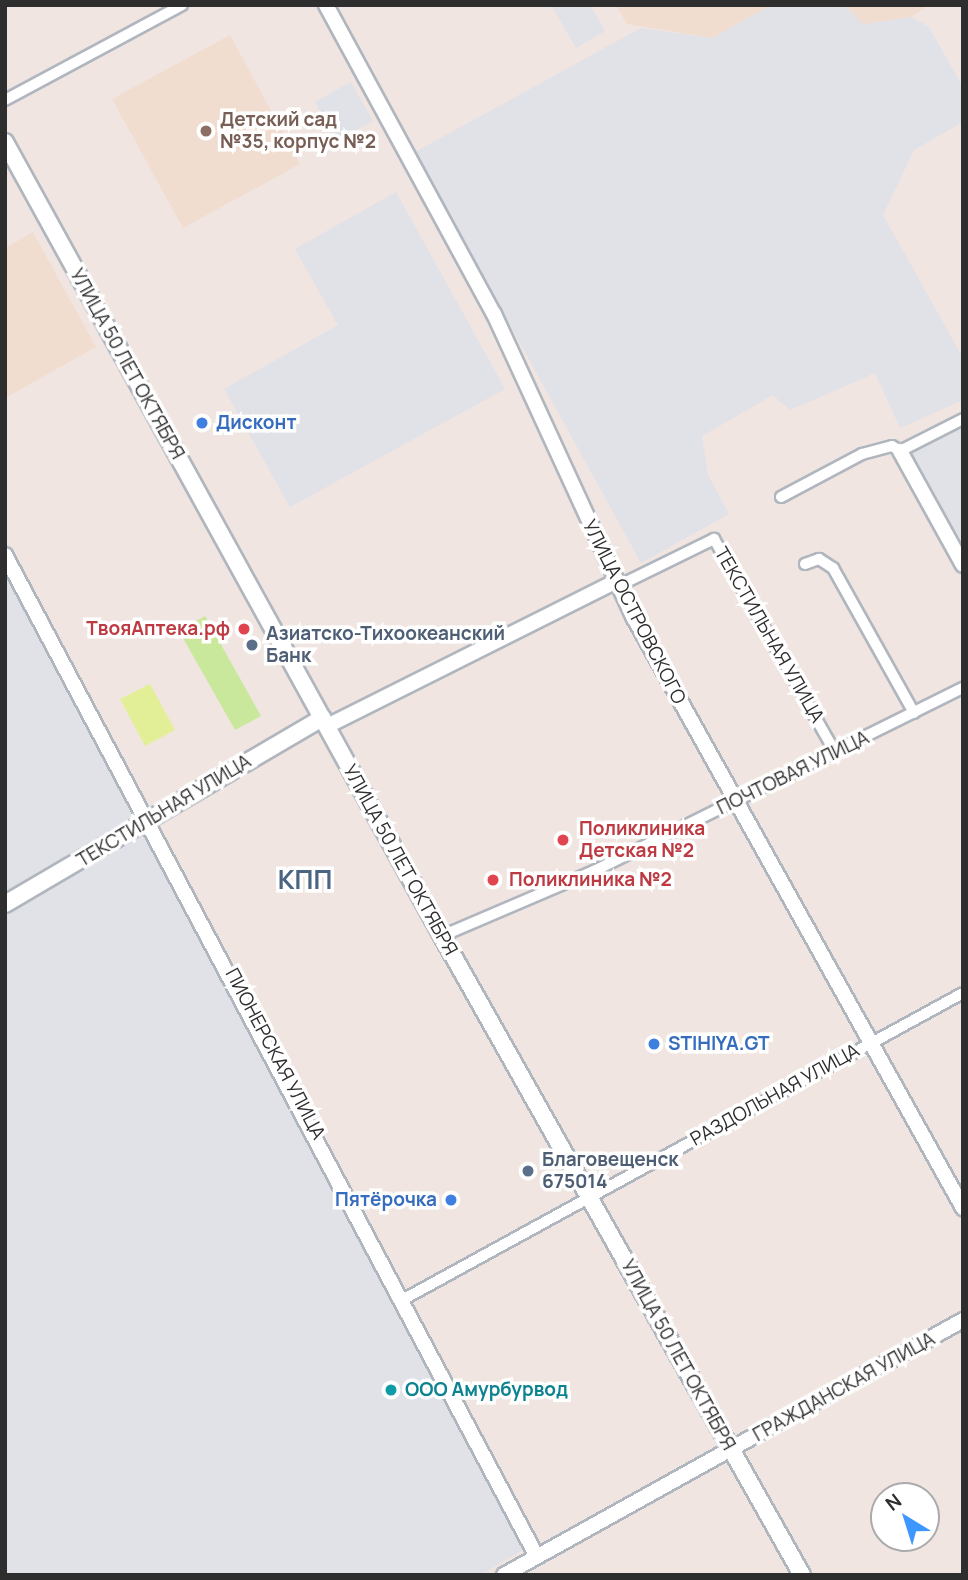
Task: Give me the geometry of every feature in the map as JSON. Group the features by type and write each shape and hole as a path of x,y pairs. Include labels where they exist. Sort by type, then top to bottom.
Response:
{"main road":[{"name":"УЛИЦА 50 ЛЕТ ОКТЯБРЯ","path":"5,142 442,936 802,1575"},
{"name":"ТЕКСТИЛЬНАЯ УЛИЦА","path":"5,904 324,722"}],"street":[{"path":"5,100 182,5"},
{"name":"УЛИЦА ОСТРОВСКОГО","path":"326,5 495,314 617,584 734,802 963,1208"},
{"path":"781,496 880,447 900,451 963,419"},
{"path":"900,451 963,565"},
{"name":"ТЕКСТИЛЬНАЯ УЛИЦА","path":"324,722 714,539 835,752"},
{"name":"ПИОНЕРСКАЯ УЛИЦА","path":"5,555 152,822 537,1557"},
{"path":"805,564 820,559 833,568 914,713"},
{"name":"ПОЧТОВАЯ УЛИЦА","path":"442,936 734,802 963,688"},
{"name":"РАЗДОЛЬНАЯ УЛИЦА","path":"404,1299 963,993"},
{"name":"ГРАЖДАНСКАЯ УЛИЦА","path":"504,1575 963,1320"}],"shaded area":[{"path":"551,5 590,5 605,31 576,48"},
{"path":"616,5 771,5 712,38 627,24"},
{"path":"771,5 845,5 863,24 911,17 929,27 963,87 963,122 914,150 883,215 963,358 963,400 900,428 875,373 790,410 773,395 702,436 708,475 729,514 641,563 415,152 641,28 712,38"},
{"path":"845,5 926,7 911,17 863,24"},
{"name":"Детский сад №35, корпус №2","path":"230,35 300,164 183,228 112,99"},
{"path":"351,82 373,121 337,141 315,102"},
{"path":"396,192 505,389 290,507 224,389 338,325 295,249"},
{"path":"33,232 96,347 5,398 5,248"},
{"path":"963,427 963,544 911,452"},
{"path":"5,557 526,1548 481,1575 5,1575"}],"green space":[{"path":"205,616 261,716 235,730 179,631"},
{"path":"150,684 175,730 145,746 120,699"}],"place":[{"name":"Детский сад №35, корпус №2","path":"206,131"},
{"name":"Дисконт","path":"202,423"},
{"name":"ТвояАптека.рф","path":"244,629"},
{"name":"Азиатско-Тихоокеанский Банк","path":"252,645"},
{"name":"Поликлиника Детская №2","path":"563,840"},
{"name":"Поликлиника №2","path":"493,880"},
{"name":"STIHIYA.GT","path":"654,1044"},
{"name":"Благовещенск 675014","path":"528,1171"},
{"name":"Пятёрочка","path":"451,1200"},
{"name":"ООО Амурбурвод","path":"391,1390"}],"district":[{"name":"КПП","path":"305,880"}]}
